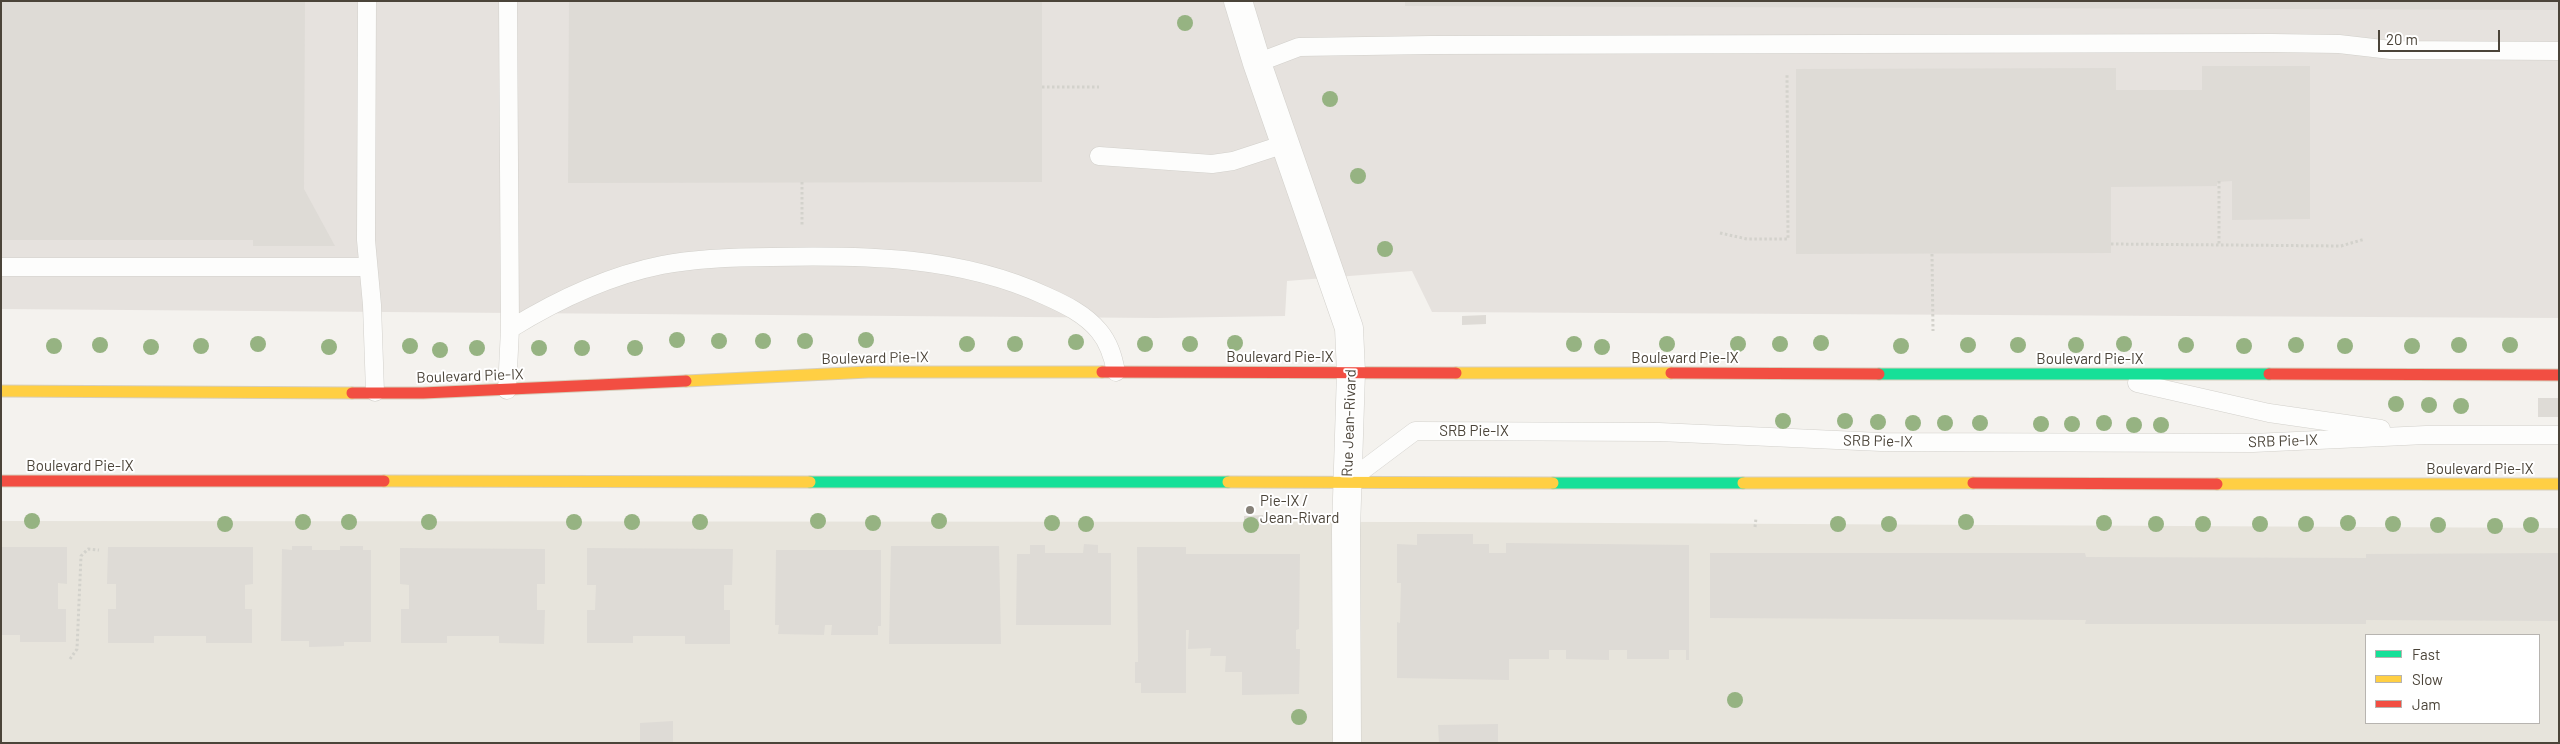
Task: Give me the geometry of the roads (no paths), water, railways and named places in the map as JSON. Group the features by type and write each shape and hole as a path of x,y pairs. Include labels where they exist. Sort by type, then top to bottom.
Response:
{"main road":[{"name":"Boulevard Pie-IX","path":"1,391 374,392 507,390 718,377 868,372 2559,375"},
{"name":"Boulevard Pie-IX","path":"1,480 2559,484"}],"street":[{"name":"Rue Jean-Rivard","path":"1238,1 1257,62 1349,328 1351,372 1348,482 1347,743"}],"lane":[{"path":"367,1 368,267 372,305 374,392"},
{"path":"507,390 510,329 508,1"},
{"path":"1257,62 1299,48 1431,45 2272,43 2338,44 2391,50 2559,51"},
{"path":"1099,156 1212,164 1234,161 1285,144"},
{"path":"510,329 544,308 592,286 660,266 695,259 731,257 866,257 947,266 984,273 1022,285 1084,317 1098,330 1113,355 1116,372"},
{"path":"1,267 368,267"},
{"name":"SRB Pie-IX","path":"2096,374 2269,413 2426,435"},
{"name":"SRB Pie-IX","path":"1348,482 1415,431 1659,432 1880,442 2253,443 2426,435 2559,435"}],"place":[{"name":"Pie-IX / Jean-Rivard","path":"1250,510"}]}
